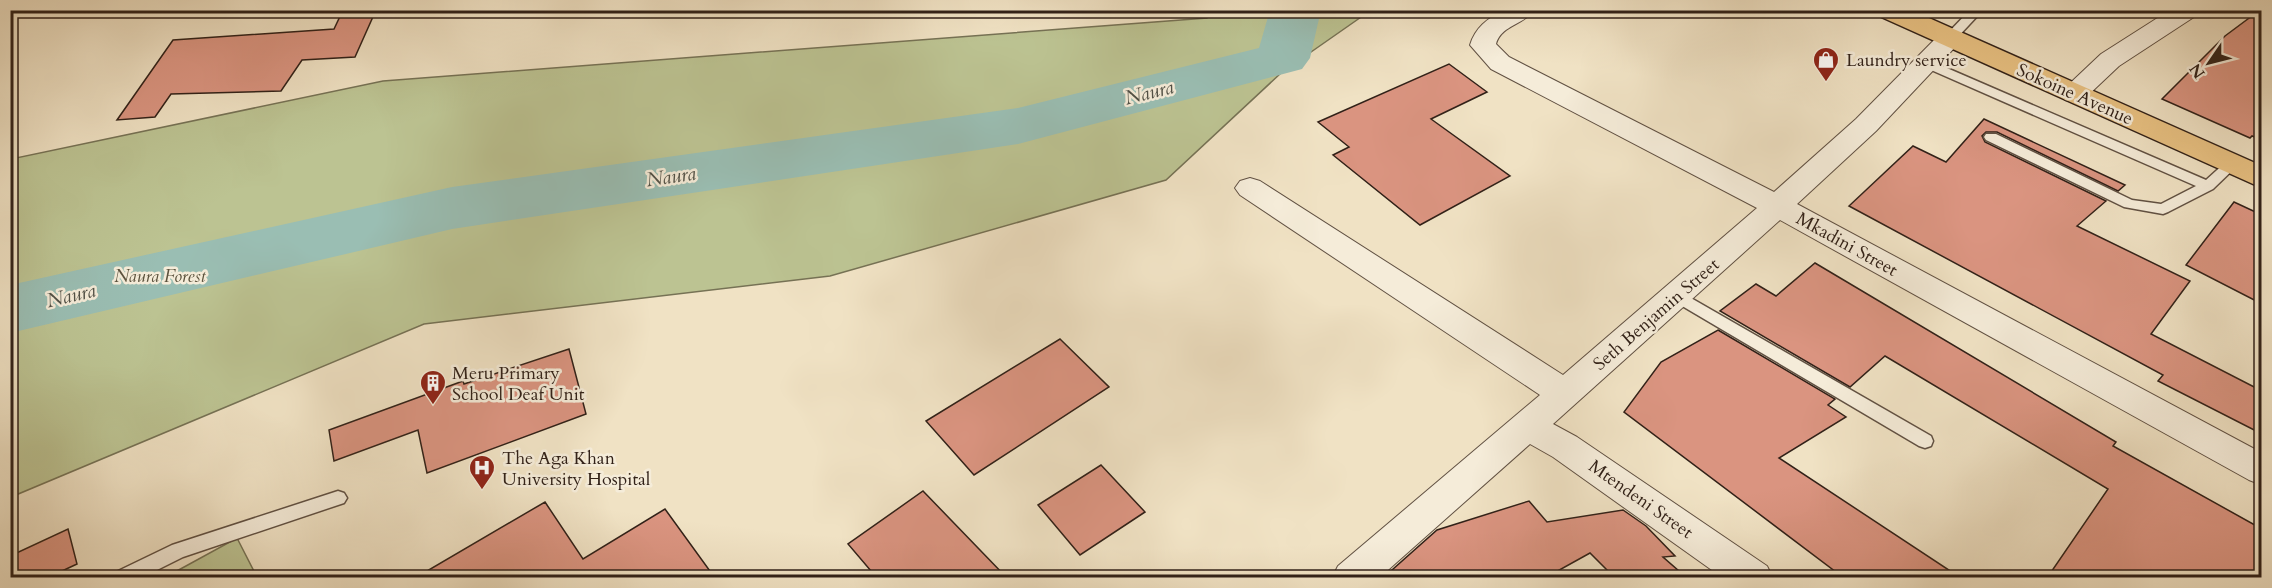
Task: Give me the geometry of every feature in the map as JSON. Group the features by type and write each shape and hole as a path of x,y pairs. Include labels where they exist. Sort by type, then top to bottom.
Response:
{"main road":[{"name":"Sokoine Avenue","path":"1888,10 2262,178"}],"street":[{"name":"Mkadini Street","path":"1522,10 1490,29 1484,37 1483,45 1500,63 1777,206 2262,470"},
{"path":"2074,94 2110,60 2188,10"},
{"name":"Seth Benjamin Street","path":"1351,578 1677,296 1777,206 1866,125 1950,38"},
{"path":"1250,188 1564,393"},
{"name":"Mtendeni Street","path":"1526,425 1566,447 1754,578"}],"lane":[{"path":"1950,38 1977,10"},
{"path":"1926,63 2208,186"},
{"path":"1991,136 2129,204 2163,209 2208,186 2232,164"},
{"path":"1677,296 1925,441"},
{"path":"122,578 178,550 338,498"}],"green space":[{"name":"Naura Forest","path":"1363,10 1364,15 1281,73 1166,180 830,276 424,324 11,497 11,159 383,81 1207,18 1210,11"},
{"path":"237,538 257,577 164,578"}],"building":[{"path":"343,10 376,10 355,57 302,60 281,91 171,94 155,117 117,120 173,40 334,29"},
{"path":"2260,10 2262,140 2252,136 2250,138 2162,99 2225,36"},
{"path":"1449,64 1487,92 1431,119 1510,176 1420,225 1333,155 1349,147 1318,122"},
{"path":"1984,119 2125,185 2118,191 1997,132 1986,132 1982,136 1985,142 2106,201 2077,226 2190,281 2151,334 2262,391 2262,434 2158,381 2163,375 1849,206 1913,146 1946,162"},
{"path":"2234,202 2262,215 2262,304 2186,265"},
{"path":"1815,263 2116,442 2113,446 2262,529 2262,578 2047,578 2108,489 1885,356 1850,387 1720,311 1756,284 1776,296"},
{"path":"1718,330 1835,399 1828,405 1846,417 1779,458 1961,578 1844,578 1624,412 1661,362"},
{"path":"1060,339 1109,387 974,475 926,421"},
{"path":"569,349 586,414 427,473 418,430 334,461 329,430 463,381 464,384"},
{"path":"1101,465 1145,512 1080,555 1038,505"},
{"path":"923,491 1007,578 877,578 848,544"},
{"path":"1529,501 1547,522 1623,510 1646,526 1675,556 1663,557 1687,578 1615,578 1590,553 1545,578 1383,578 1437,530"},
{"path":"545,502 583,559 665,509 715,578 415,578"},
{"path":"68,529 77,564 47,578 10,578 10,556"}],"waterway":[{"name":"Naura","path":"10,309 452,208 1018,126 1283,58 1296,10"}],"place":[{"name":"Laundry service","path":"1826,83"},
{"name":"Meru Primary School Deaf Unit","path":"433,406"},
{"name":"The Aga Khan University Hospital","path":"482,491"}]}
